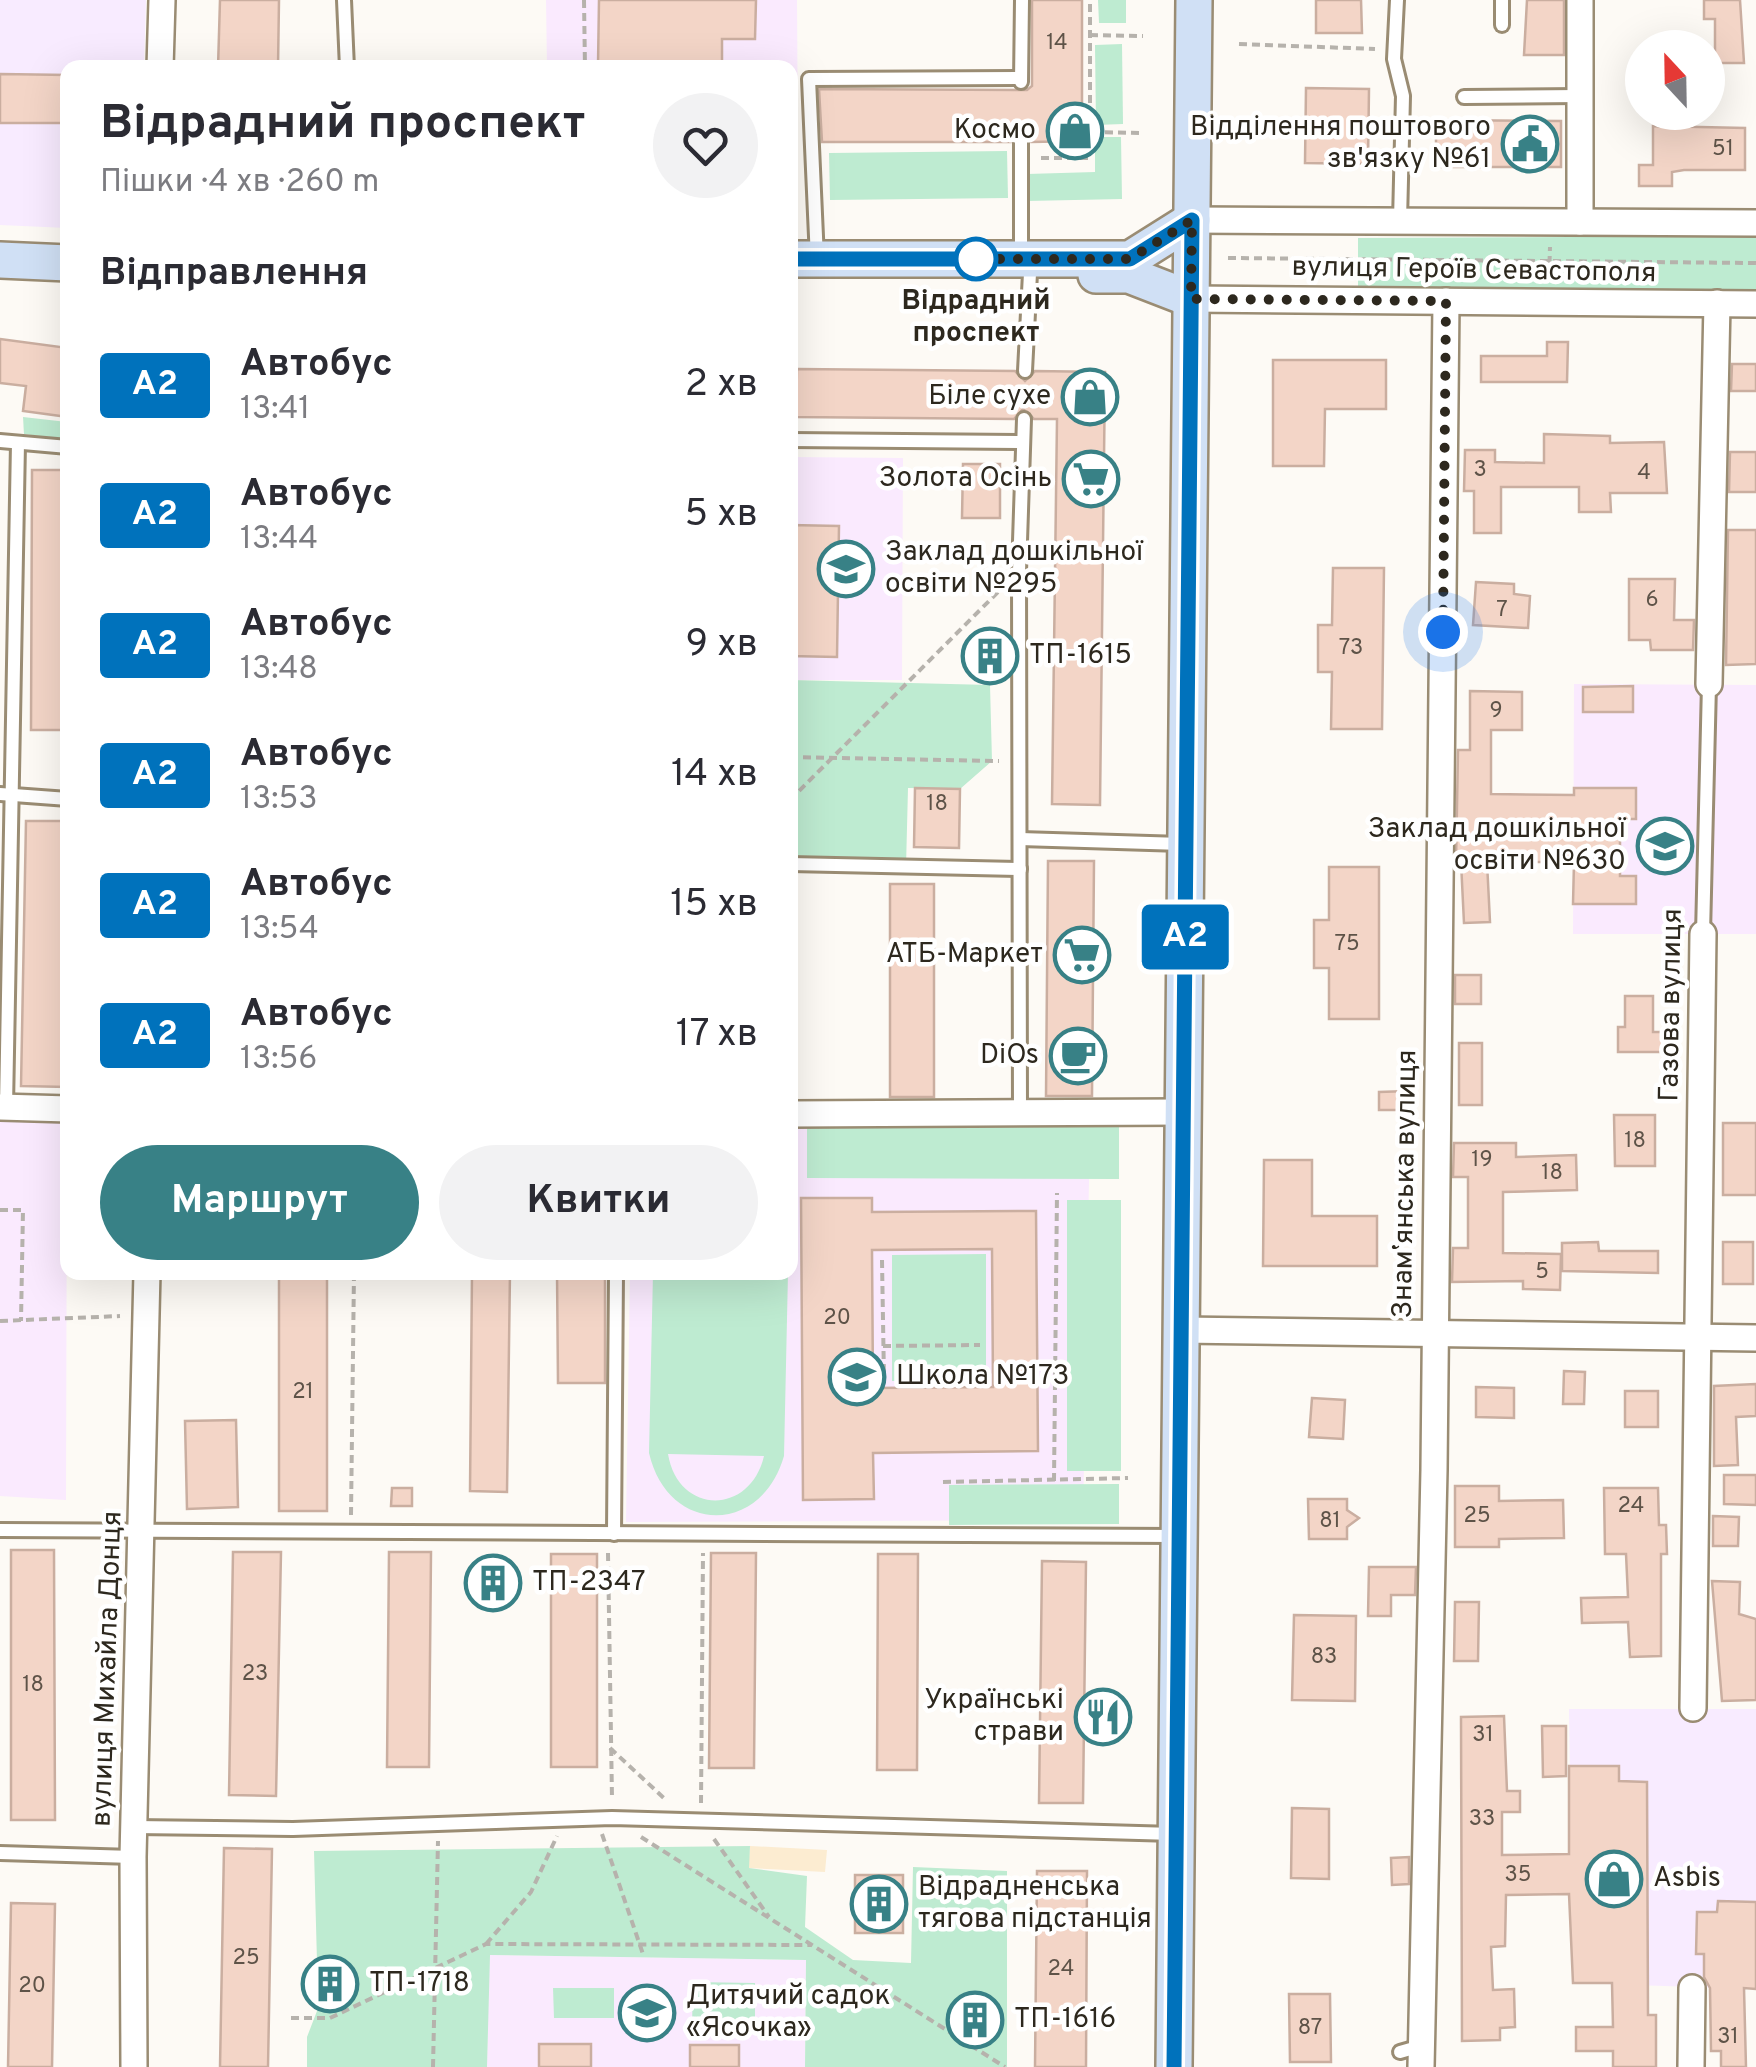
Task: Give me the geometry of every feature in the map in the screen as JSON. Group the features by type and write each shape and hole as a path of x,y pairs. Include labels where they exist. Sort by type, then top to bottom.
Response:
{"main road":[{"path":"1174,2067 1194,0"},
{"path":"1026,266 1130,259 1192,220"},
{"path":"0,248 60,250"},
{"path":"0,260 60,263"},
{"path":"799,263 1026,266 1129,275 1191,299"}],"street":[{"path":"160,60 162,0"},
{"path":"1580,0 1580,222"},
{"name":"вулиця Героїв Севастополя","path":"1192,220 1756,223"},
{"name":"вулиця Героїв Севастополя","path":"1191,299 1756,304"},
{"name":"Знамʼянська вулиця","path":"1414,2055 1434,1336 1446,301"},
{"name":"Газова вулиця","path":"1708,684 1717,304"},
{"name":"Газова вулиця","path":"1693,1708 1695,1339 1704,934"},
{"path":"3,1107 60,1110"},
{"path":"798,1114 1183,1112"},
{"name":"вулиця Михайла Донця","path":"134,2067 133,1856 147,1280"},
{"path":"1181,1330 1756,1338"},
{"path":"1692,1988 1692,2067"}],"lane":[{"path":"344,0 346,60"},
{"path":"799,263 808,79 1021,82 1022,0"},
{"path":"1397,0 1394,50 1403,96 1400,221"},
{"path":"1502,0 1502,24"},
{"path":"1464,96 1580,96"},
{"path":"1021,142 1025,371"},
{"path":"1020,1114 1019,572 1024,419"},
{"path":"798,440 1023,442"},
{"path":"0,441 60,446"},
{"path":"3,1107 5,795 18,443"},
{"name":"Газова вулиця","path":"1704,934 1708,684"},
{"path":"5,795 60,798"},
{"path":"1020,840 1186,844"},
{"path":"798,864 1020,869"},
{"path":"614,1534 616,1280"},
{"path":"0,1530 351,1535 1179,1536"},
{"path":"134,1827 293,1828 597,1818 1176,1834"},
{"path":"0,1854 133,1856"}],"path":[{"path":"584,0 584,60"},
{"path":"1021,159 1090,158 1090,0"},
{"path":"1090,35 1143,36"},
{"path":"1239,44 1394,50"},
{"path":"1090,132 1142,133"},
{"path":"1548,302 1552,222"},
{"path":"1228,258 1756,262"},
{"path":"798,792 1019,572"},
{"path":"798,757 1019,762"},
{"path":"1054,1481 1058,1193"},
{"path":"0,1210 23,1210 22,1321"},
{"path":"882,1260 884,1379"},
{"path":"351,1535 354,1280"},
{"path":"0,1321 130,1315"},
{"path":"883,1346 980,1345"},
{"path":"944,1482 1128,1478"},
{"path":"694,1820 704,1533"},
{"path":"610,1748 694,1820 772,1921"},
{"path":"597,1818 644,1957"},
{"path":"291,2018 330,2018 486,1944 530,1892 565,1819"},
{"path":"433,2067 439,1822"},
{"path":"486,1944 811,1945"}],"shaded area":[{"path":"0,0 146,0 144,60 60,60 60,228 0,225"},
{"path":"546,0 797,0 797,60 547,60"},
{"name":"Заклад дошкільної освіти №295","path":"798,457 903,458 902,680 798,680"},
{"name":"Заклад дошкільної освіти №630","path":"1574,684 1756,685 1756,934 1573,934"},
{"path":"0,1119 60,1123 60,1280 67,1280 66,1500 0,1496"},
{"name":"Школа №173","path":"798,1124 1090,1124 1083,1520 626,1522 630,1280 798,1280"},
{"path":"1569,1709 1756,1709 1756,1989 1573,1983"},
{"path":"750,1846 827,1850 825,1872 748,1868"},
{"name":"Дитячий садок «Ясочка»","path":"489,1955 806,1960 805,2067 487,2067"}],"green space":[{"path":"1098,0 1126,0 1126,23 1099,23"},
{"path":"1122,44 1123,124 1096,125 1095,45"},
{"path":"1095,137 1121,137 1122,199 1027,201 1027,174 1095,172"},
{"path":"1007,151 1008,198 830,200 829,153"},
{"path":"1756,236 1756,297 1358,295 1358,238"},
{"path":"23,417 60,421 60,439 24,434"},
{"path":"798,680 990,685 992,761 960,789 908,788 906,867 798,866"},
{"path":"807,1119 1119,1121 1119,1179 807,1178"},
{"path":"1067,1200 1121,1200 1121,1471 1067,1471"},
{"path":"986,1254 986,1381 892,1381 892,1255"},
{"path":"653,1280 788,1280 784,1456 772,1482 756,1501 736,1512 715,1515 694,1511 675,1499 659,1480 649,1453","holes":["668,1454 764,1456 756,1476 730,1498 699,1497 674,1474"]},
{"path":"1119,1484 1119,1524 949,1525 949,1485"},
{"path":"750,1846 749,1868 807,1876 805,1927 853,1960 911,1963 913,1867 1007,1871 1007,2067 805,2067 806,1960 490,1955 487,2067 307,2067 307,2037 322,1998 338,1997 339,1970 322,1969 317,1962 314,1851"},
{"path":"693,1982 755,1983 755,2027 692,2026"},
{"path":"553,1988 614,1988 614,2018 554,2018"}],"building":[{"path":"220,0 279,0 278,60 218,60"},
{"path":"599,0 756,0 755,39 722,39 722,60 598,60"},
{"path":"1032,0 1082,0 1082,141 1031,142 1020,132 1011,142 822,142 819,89 1027,90 1032,86"},
{"path":"1316,0 1361,0 1362,33 1316,33"},
{"path":"1527,0 1564,0 1564,55 1524,55"},
{"path":"1704,0 1740,0 1744,63 1725,63 1725,30 1715,30 1715,19 1704,19"},
{"path":"0,74 60,75 60,123 0,123"},
{"path":"1306,88 1369,89 1368,164 1305,163"},
{"path":"1436,120 1561,121 1561,167 1436,167"},
{"path":"1745,128 1745,170 1684,170 1672,172 1672,186 1639,186 1639,165 1653,165 1653,130"},
{"path":"0,339 60,347 60,416 23,411 26,386 0,383"},
{"path":"1547,342 1568,342 1567,382 1481,382 1481,356 1547,356"},
{"path":"1273,360 1386,360 1386,409 1325,409 1324,466 1273,466"},
{"path":"1732,364 1756,364 1756,391 1731,391"},
{"path":"798,369 1015,371 1025,381 1035,371 1105,372 1100,805 1052,804 1057,419 1034,419 1023,409 1014,419 798,417"},
{"path":"1544,434 1610,436 1610,443 1664,442 1667,493 1610,493 1611,512 1579,512 1579,487 1501,487 1501,533 1474,533 1474,491 1464,491 1465,450 1495,450 1495,462 1544,463"},
{"path":"1730,452 1756,452 1756,492 1729,492"},
{"path":"963,464 1000,464 1000,518 962,518"},
{"path":"32,470 60,470 60,730 31,730"},
{"path":"798,525 839,526 837,657 798,656"},
{"path":"1728,530 1756,530 1756,664 1726,665"},
{"path":"1333,568 1384,568 1382,729 1331,729 1332,672 1318,672 1318,625 1332,625"},
{"path":"1629,579 1675,579 1674,620 1694,620 1693,650 1651,650 1650,640 1629,640"},
{"path":"1476,582 1514,584 1514,594 1530,596 1528,628 1473,625"},
{"path":"1633,686 1633,712 1583,712 1583,687"},
{"path":"1470,691 1522,692 1522,730 1491,730 1491,794 1574,795 1574,788 1636,788 1636,819 1620,819 1620,876 1636,876 1636,904 1573,904 1574,862 1487,862 1490,922 1464,923 1461,862 1456,862 1458,750 1470,750"},
{"path":"915,788 960,789 959,848 914,847"},
{"path":"26,821 60,821 60,1087 21,1086"},
{"path":"1048,861 1094,861 1092,1096 1046,1096"},
{"path":"1329,867 1379,867 1379,1019 1329,1019 1329,968 1314,968 1314,920 1329,920"},
{"path":"890,884 934,884 934,1097 890,1097"},
{"path":"1455,975 1481,975 1481,1004 1455,1004"},
{"path":"1625,996 1653,996 1653,1032 1666,1032 1666,1052 1618,1052 1618,1027 1625,1027"},
{"path":"1459,1043 1482,1043 1482,1105 1459,1105"},
{"path":"1408,1091 1408,1110 1379,1110 1379,1092"},
{"path":"1614,1115 1655,1115 1655,1166 1615,1166"},
{"path":"1723,1123 1756,1123 1756,1195 1723,1195"},
{"path":"1454,1143 1516,1143 1516,1157 1576,1155 1577,1190 1503,1192 1503,1253 1561,1254 1560,1290 1523,1289 1523,1281 1452,1282 1453,1248 1468,1248 1468,1177 1453,1177"},
{"path":"1264,1160 1312,1160 1312,1216 1377,1216 1377,1266 1263,1266"},
{"path":"801,1198 872,1198 872,1212 1036,1211 1038,1451 873,1453 874,1499 803,1500","holes":["992,1249 993,1387 873,1388 872,1250"]},
{"path":"1598,1242 1599,1251 1658,1251 1658,1273 1562,1271 1562,1243"},
{"path":"1723,1242 1753,1242 1753,1284 1723,1284"},
{"path":"279,1280 327,1280 327,1511 279,1511"},
{"path":"472,1280 510,1280 507,1492 470,1491"},
{"path":"557,1280 605,1280 605,1383 558,1383"},
{"path":"1564,1371 1585,1372 1584,1404 1563,1404"},
{"path":"1756,1384 1756,1416 1736,1417 1738,1465 1714,1466 1714,1386"},
{"path":"1476,1387 1514,1388 1514,1418 1476,1417"},
{"path":"1625,1391 1658,1391 1658,1427 1625,1427"},
{"path":"1312,1398 1345,1400 1343,1439 1309,1437"},
{"path":"236,1420 238,1507 187,1509 185,1421"},
{"path":"1724,1475 1756,1475 1756,1505 1724,1504"},
{"path":"1455,1486 1499,1486 1499,1501 1563,1500 1564,1538 1499,1539 1499,1547 1455,1547"},
{"path":"392,1488 412,1488 412,1506 391,1506"},
{"path":"1604,1488 1658,1488 1659,1525 1666,1525 1667,1554 1661,1554 1661,1656 1630,1657 1628,1622 1582,1623 1581,1598 1628,1597 1626,1554 1605,1554"},
{"path":"1308,1499 1347,1499 1347,1510 1359,1518 1347,1527 1347,1539 1309,1539"},
{"path":"1713,1516 1739,1517 1738,1546 1713,1546"},
{"path":"11,1550 54,1550 55,1820 11,1820"},
{"path":"233,1552 281,1552 276,1796 229,1795"},
{"path":"389,1552 431,1552 429,1767 387,1767"},
{"path":"711,1553 756,1553 754,1768 709,1768"},
{"path":"551,1554 597,1554 597,1767 551,1767"},
{"path":"878,1554 918,1554 917,1770 877,1770"},
{"path":"1042,1561 1086,1562 1083,1803 1039,1803"},
{"name":"ТП-2347","path":"483,1567 502,1567 503,1599 483,1600"},
{"path":"1369,1567 1416,1567 1415,1595 1391,1595 1391,1616 1368,1616"},
{"path":"1712,1581 1740,1582 1739,1614 1756,1619 1756,1700 1722,1701"},
{"path":"1455,1602 1479,1602 1478,1661 1454,1661"},
{"path":"1294,1615 1356,1616 1355,1701 1292,1700"},
{"path":"1504,1716 1507,1791 1520,1791 1520,1812 1502,1812 1502,1855 1569,1854 1569,1766 1619,1766 1619,1781 1647,1782 1648,2015 1656,2015 1656,2067 1613,2067 1613,2051 1576,2051 1576,2027 1613,2027 1612,1983 1573,1983 1569,1894 1506,1895 1505,1946 1491,1947 1493,1990 1514,1989 1515,2027 1500,2028 1500,2040 1462,2041 1461,1717"},
{"path":"1542,1726 1566,1726 1566,1776 1543,1777"},
{"path":"1292,1808 1329,1809 1329,1879 1291,1878"},
{"path":"224,1848 272,1849 268,2067 220,2067"},
{"path":"1409,1857 1409,1884 1392,1885 1391,1858"},
{"path":"1037,1871 1087,1871 1086,2067 1035,2067"},
{"name":"Відрадненська тягова підстанція","path":"855,1875 903,1875 903,1933 855,1933"},
{"path":"1718,1901 1756,1902 1756,1989 1744,1988 1746,2067 1721,2067 1721,2051 1711,2051 1710,1988 1704,1977 1704,1954 1696,1954 1697,1912 1717,1912"},
{"path":"11,1903 55,1904 52,2067 8,2067"},
{"path":"1289,1994 1330,1994 1331,2062 1290,2062"},
{"path":"539,2044 591,2044 591,2067 539,2067"},
{"path":"690,2045 739,2045 739,2067 690,2067"}],"bus line":[{"name":"А2","path":"798,259 1130,259 1192,220 1174,2067"}],"place":[{"name":"Космо","path":"1075,131"},
{"name":"Відділення поштового зв'язку №61","path":"1530,144"},
{"name":"Відрадний проспект","path":"976,259"},
{"name":"Біле сухе","path":"1090,397"},
{"name":"Золота Осінь","path":"1091,479"},
{"name":"Заклад дошкільної освіти №295","path":"846,569"},
{"name":"ТП-1615","path":"990,656"},
{"name":"Заклад дошкільної освіти №630","path":"1665,846"},
{"name":"АТБ-Маркет","path":"1082,955"},
{"name":"DiOs","path":"1078,1056"},
{"name":"Школа №173","path":"857,1377"},
{"name":"ТП-2347","path":"493,1583"},
{"name":"Українські страви","path":"1103,1717"},
{"name":"Asbis","path":"1614,1879"},
{"name":"Відрадненська тягова підстанція","path":"879,1904"},
{"name":"ТП-1718","path":"330,1984"},
{"name":"Дитячий садок «Ясочка»","path":"647,2013"},
{"name":"ТП-1616","path":"975,2020"}],"route":[{"path":"976,259 970,259 1130,259 1192,220 1191,299 1446,301 1443,632"}]}
